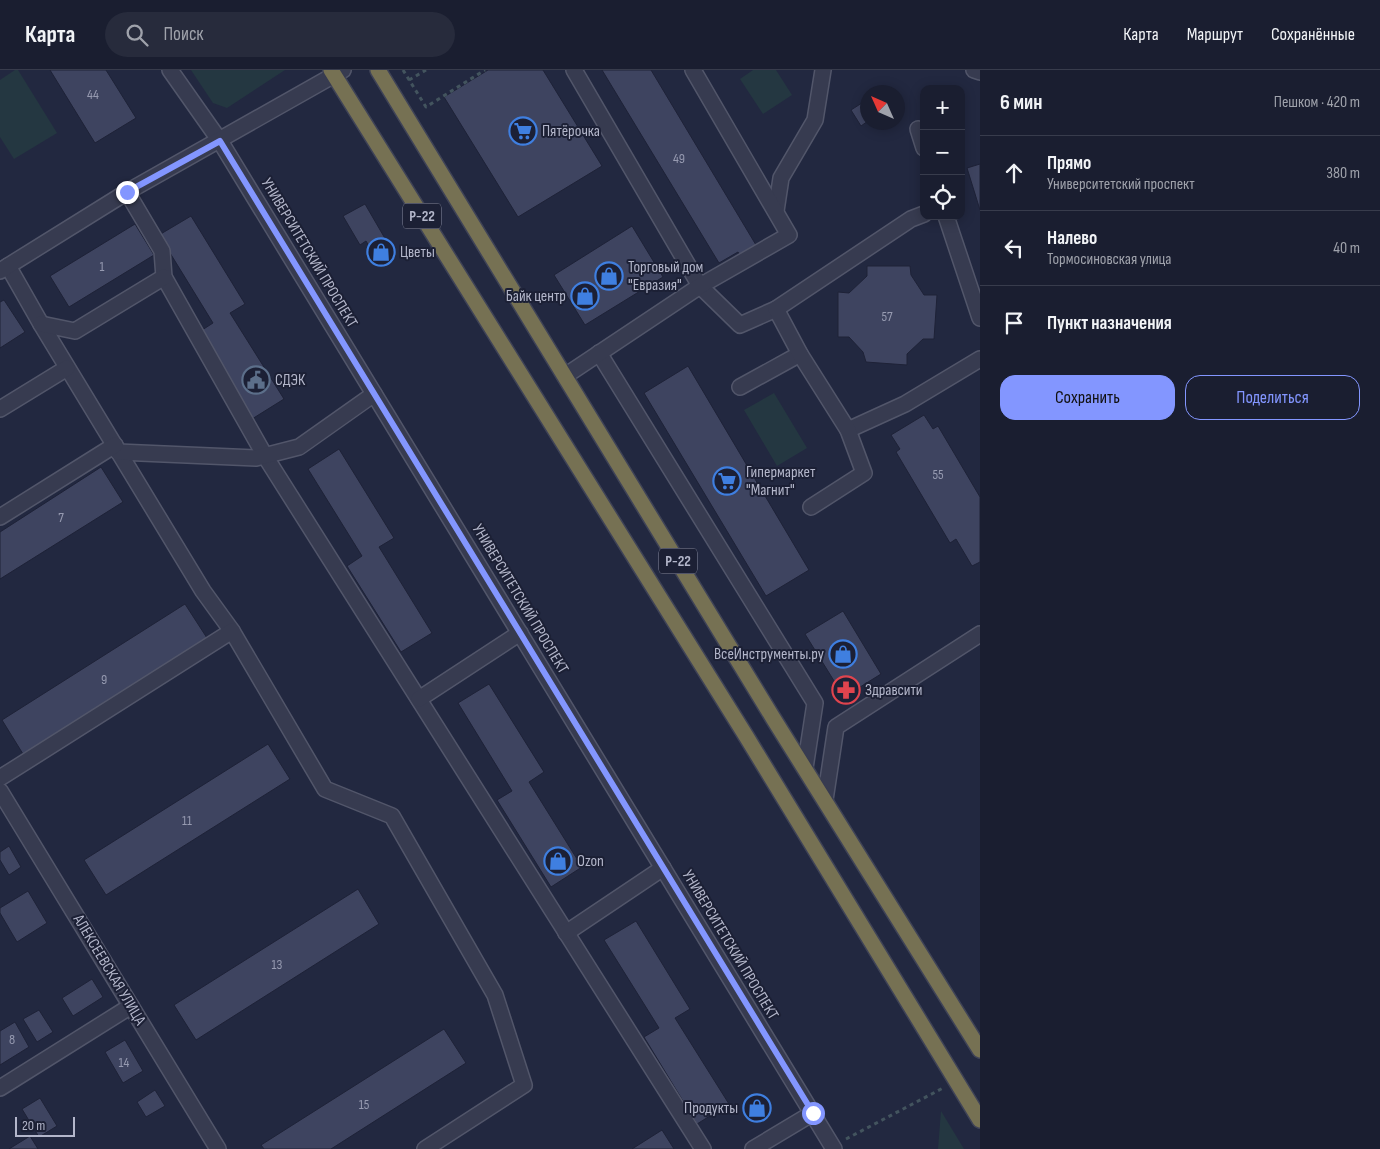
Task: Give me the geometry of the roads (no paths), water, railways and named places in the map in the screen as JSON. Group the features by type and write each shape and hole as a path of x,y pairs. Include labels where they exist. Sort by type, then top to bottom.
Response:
{"highway":[{"name":"Р-22","path":"378,70 805,768 980,1050"},
{"name":"Р-22","path":"336,72 746,736 980,1120"}],"street":[{"name":"УНИВЕРСИТЕТСКИЙ ПРОСПЕКТ","path":"170,70 220,141 833,1148"},
{"path":"574,70 700,286 740,325 776,310 911,219 920,216"},
{"path":"565,376 700,286 789,234 692,70"},
{"path":"776,211 780,178 815,120 823,70"},
{"path":"974,70 980,72"},
{"path":"336,72 220,141 127,192 4,268 41,324 203,592 232,631 325,789 392,816 495,995 524,1085 425,1149"},
{"path":"918,129 920,135"},
{"path":"127,192 162,251 164,277 265,456 703,1149"},
{"path":"947,220 980,318"},
{"path":"41,324 76,331 164,277"},
{"path":"776,310 800,354 848,430 864,473 811,507"},
{"path":"599,354 815,703 805,768"},
{"path":"740,387 800,354"},
{"path":"848,430 905,404 980,359"},
{"path":"0,409 67,368"},
{"path":"0,516 116,448 256,458 299,447 374,394"},
{"path":"0,778 232,631"},
{"path":"419,699 520,633"},
{"path":"825,800 836,727 980,634"},
{"path":"812,719 836,727"},
{"name":"АЛЕКСЕЕВСКАЯ УЛИЦА","path":"1,795 218,1149"},
{"path":"566,933 663,868"},
{"path":"0,1088 131,1006"},
{"path":"753,1149 813,1113"}],"place":[{"name":"Пятёрочка","path":"523,131"},
{"name":"Цветы","path":"381,252"},
{"name":"Торговый дом \"Евразия\"","path":"609,276"},
{"name":"Байк центр","path":"585,296"},
{"name":"СДЭК","path":"256,380"},
{"name":"Гипермаркет \"Магнит\"","path":"727,481"},
{"name":"ВсеИнструменты.ру","path":"843,654"},
{"name":"Здравсити","path":"846,690"},
{"name":"Ozon","path":"558,861"},
{"name":"Продукты","path":"757,1108"}]}
